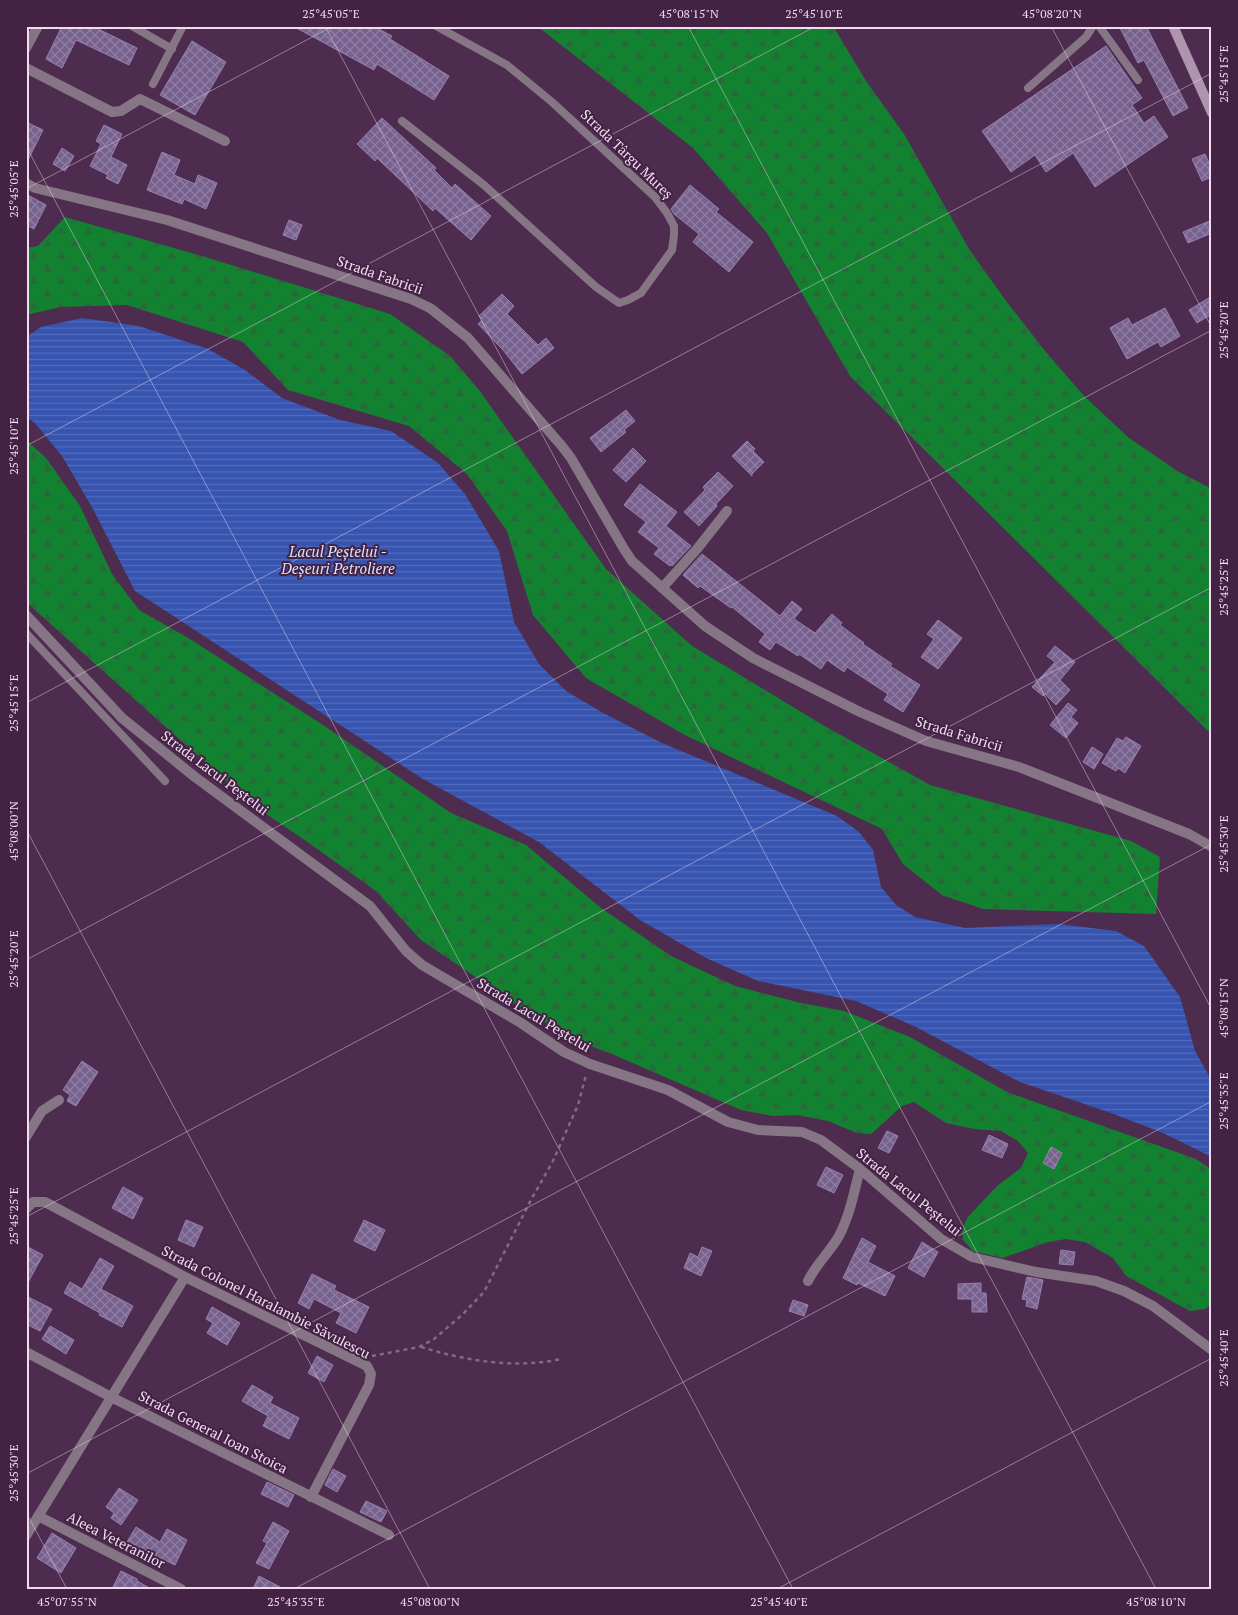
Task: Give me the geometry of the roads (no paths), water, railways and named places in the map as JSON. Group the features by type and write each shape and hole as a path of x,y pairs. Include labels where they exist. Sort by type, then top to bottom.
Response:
{"main road":[{"path":"1173,26 1212,112"}],"street":[{"path":"26,48 38,26"},
{"path":"26,68 112,112 121,112 140,100 225,141"},
{"name":"Strada Fabricii","path":"26,183 35,188 167,220 392,292 430,308 468,338 561,445 571,458 632,561 705,626 754,658 896,728 926,741 1019,767 1189,834 1212,848"},
{"path":"662,588 697,549 727,511"},
{"name":"Strada Lacul Peștelui","path":"26,615 122,718 195,777 370,906 406,951 422,965 521,1023 564,1052 590,1064 668,1090 728,1122 758,1130 802,1132 821,1140 860,1169 940,1239 972,1257 1036,1272 1096,1281 1124,1290 1153,1306 1212,1350"},
{"path":"26,1137 42,1111 59,1100"},
{"path":"808,1281 838,1237 850,1210 860,1169"},
{"name":"Strada Colonel Haralambie Săvulescu","path":"28,1202 45,1202 185,1276 367,1366 371,1374 369,1385 311,1497"},
{"path":"28,1532 185,1276"},
{"name":"Strada General Ioan Stoica","path":"26,1352 389,1535"},
{"name":"Aleea Veteranilor","path":"38,1516 181,1589"}],"lane":[{"path":"132,26 172,48"},
{"path":"153,84 183,26"},
{"name":"Strada Târgu Mureș","path":"402,121 484,185 596,288 619,302 628,300 640,293 672,250 674,226 667,213 655,198 552,102 507,64 436,26"},
{"path":"1028,88 1086,37 1093,26"},
{"path":"1099,26 1138,80"},
{"path":"26,633 165,781"}],"water":[{"name":"Lacul Peștelui - Deșeuri Petroliere","path":"82,318 139,326 208,349 245,370 282,398 340,420 391,431 438,463 465,494 499,551 514,622 539,664 566,691 605,714 662,743 837,816 859,832 873,850 881,887 896,905 915,917 965,928 1059,924 1116,931 1144,946 1180,997 1195,1051 1212,1081 1212,1157 1163,1133 1020,1082 914,1026 856,1001 758,981 706,958 640,920 539,842 423,779 135,591 93,509 62,456 35,423 26,417 26,337 41,327"}]}
